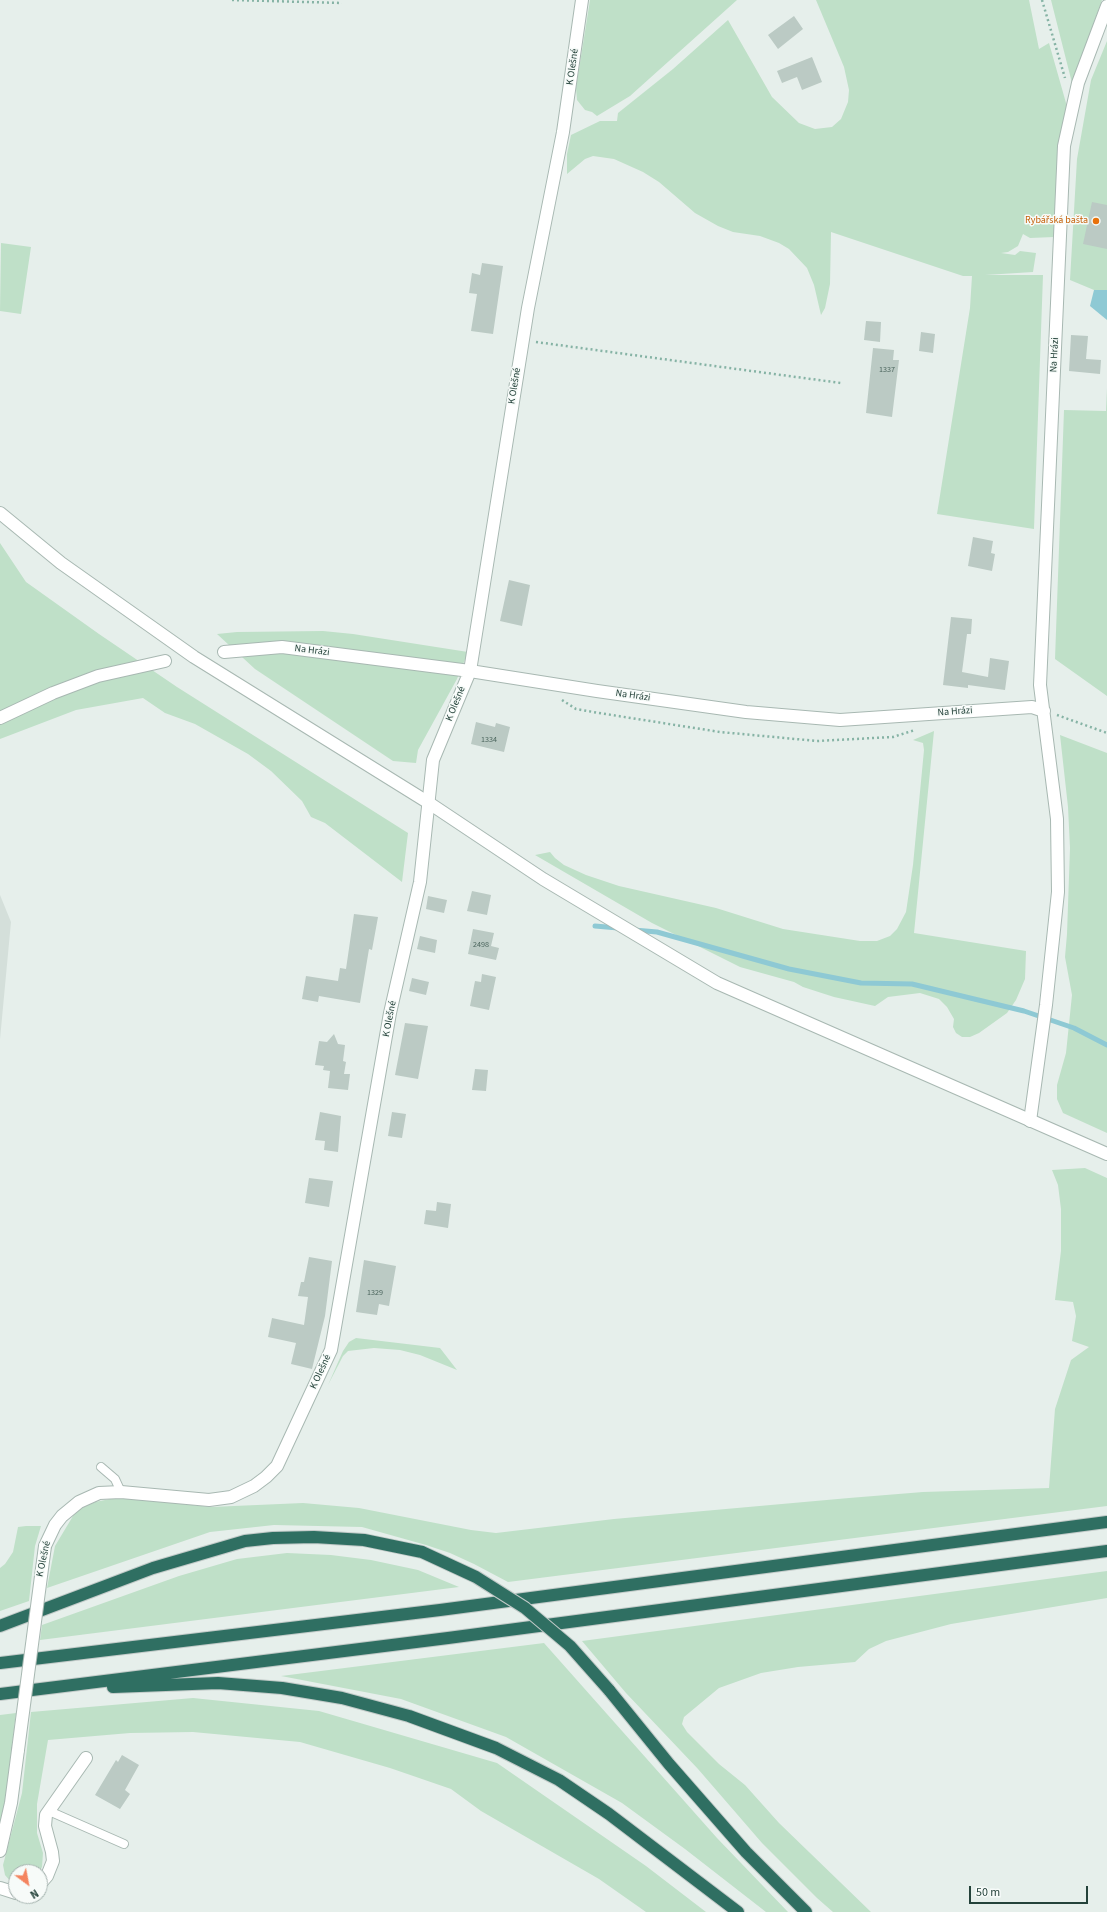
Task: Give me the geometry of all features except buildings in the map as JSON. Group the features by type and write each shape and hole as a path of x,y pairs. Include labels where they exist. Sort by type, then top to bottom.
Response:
{"highway":[{"path":"0,1663 448,1609 1107,1522"},
{"path":"0,1626 153,1568 245,1541 273,1538 314,1537 364,1540 422,1552 476,1577 525,1608 570,1646 609,1690 669,1764 746,1852 806,1912"},
{"path":"0,1694 456,1637 1107,1551"},
{"path":"37,1689 218,1683 282,1688 342,1698 409,1716 496,1748 559,1780 609,1814 738,1912"}],"street":[{"name":"K Olešné","path":"0,1851 11,1803 45,1546 55,1525 62,1516 79,1502 99,1494 121,1492 183,1499 209,1500 231,1497 254,1486 277,1466 331,1350 390,1013 420,882 433,760 470,671 522,340 563,132 582,0"},
{"name":"Na Hrázi","path":"224,652 282,647 470,671 746,712 840,720 1032,707 1044,711 1040,685 1064,146 1078,83 1107,6"},
{"path":"0,513 61,563 194,657 429,803 543,879 717,983 1107,1154"},
{"path":"0,718 53,693 98,676 166,661"},
{"path":"1030,1121 1046,1005 1058,885 1057,819 1044,711"},
{"path":"48,1874 53,1861 45,1820 49,1811 86,1758"}],"lane":[{"path":"101,1466 115,1479 121,1492"},
{"path":"49,1811 124,1844"}],"path":[{"path":"232,0 342,3"},
{"path":"1042,0 1066,79"},
{"path":"522,340 841,383"},
{"path":"1044,711 1107,733"}],"shaded area":[{"path":"0,895 11,922 0,1039"}],"green space":[{"path":"590,0 737,0 630,96 597,116 592,112 585,110 577,100 576,88"},
{"path":"816,0 1029,0 1039,49 1049,43 1068,110 1058,146 1054,237 1030,238 1023,234 1018,246 1008,252 1001,253 1015,255 1020,251 1036,253 1033,272 985,275 1043,275 1034,529 937,514 970,308 972,276 963,276 831,232 830,284 825,308 821,315 814,285 807,268 789,249 779,243 760,236 733,232 718,226 695,213 659,182 643,172 614,159 593,156 585,159 567,174 567,154 571,135 600,121 617,121 618,113 673,69 728,20 772,97 799,123 815,129 832,127 841,119 848,102 849,90 844,67"},
{"path":"1051,0 1102,0 1072,83"},
{"path":"1107,41 1107,290 1094,290 1070,280 1077,159 1091,80"},
{"path":"1,243 31,247 21,314 0,311"},
{"path":"1107,388 1107,696 1055,659 1064,410 1106,411"},
{"path":"0,543 26,582 99,634 177,687 408,833 402,882 325,823 311,817 302,801 271,771 248,754 195,724 165,713 143,698 76,710 0,739"},
{"path":"323,631 353,634 468,652 457,679 418,750 416,763 393,761 255,669 217,634 237,632"},
{"path":"934,731 914,933 1026,951 1025,979 1016,1000 1007,1013 979,1033 970,1037 962,1037 956,1033 953,1027 954,1019 947,1007 939,999 920,993 888,997 875,1006 834,997 803,987 794,982 740,967 652,923 535,855 550,852 564,865 586,875 619,886 716,908 783,929 860,941 877,941 890,936 897,929 906,912 913,865 924,750 923,743 913,740"},
{"path":"1060,735 1107,753 1107,1133 1063,1113 1057,1099 1057,1085 1066,1053 1072,995 1065,957 1070,848 1068,807"},
{"path":"1085,1168 1107,1178 1107,1506 508,1582 450,1553 362,1527 274,1525 210,1532 47,1588 55,1546 73,1516 80,1509 95,1502 110,1499 128,1498 211,1507 303,1503 359,1508 471,1530 496,1533 614,1519 849,1498 923,1492 1049,1488 1055,1409 1071,1360 1089,1347 1072,1341 1076,1316 1073,1302 1055,1300 1061,1251 1061,1209 1058,1185 1052,1170"},
{"path":"356,1338 440,1348 457,1370 420,1355 400,1350 374,1348 348,1351 343,1356 328,1385 343,1351 349,1342"},
{"path":"41,1526 35,1546 29,1601 0,1611 0,1568 5,1564 13,1552 18,1527"},
{"path":"287,1553 331,1555 371,1560 418,1570 459,1587 40,1640 42,1625 179,1576 237,1559"},
{"path":"1107,1571 1107,1598 951,1624 886,1641 869,1649 855,1662 798,1667 761,1673 719,1688 684,1717 682,1724 687,1732 719,1764 745,1785 779,1823 871,1912 833,1912 817,1898 762,1843 698,1769 626,1693 582,1641"},
{"path":"544,1643 717,1838 788,1912 766,1912 685,1849 622,1803 506,1737 401,1699 281,1676"},
{"path":"193,1698 319,1711 497,1763 646,1866 706,1912 646,1912 599,1879 481,1811 451,1789 390,1768 300,1742 193,1732 130,1733 48,1740 37,1804 37,1833 43,1853 42,1864 8,1864 8,1878 5,1875 3,1865 22,1793 31,1712"},
{"path":"16,1713 3,1819 0,1830 0,1715"}],"water":[{"path":"1094,290 1107,290 1107,320 1090,306"}],"waterway":[{"path":"595,926 618,928"},
{"path":"634,930 657,932 789,969 861,983 912,984 1024,1011 1074,1028 1107,1045"}],"place":[{"name":"Rybářská bašta","path":"1096,221"}]}
